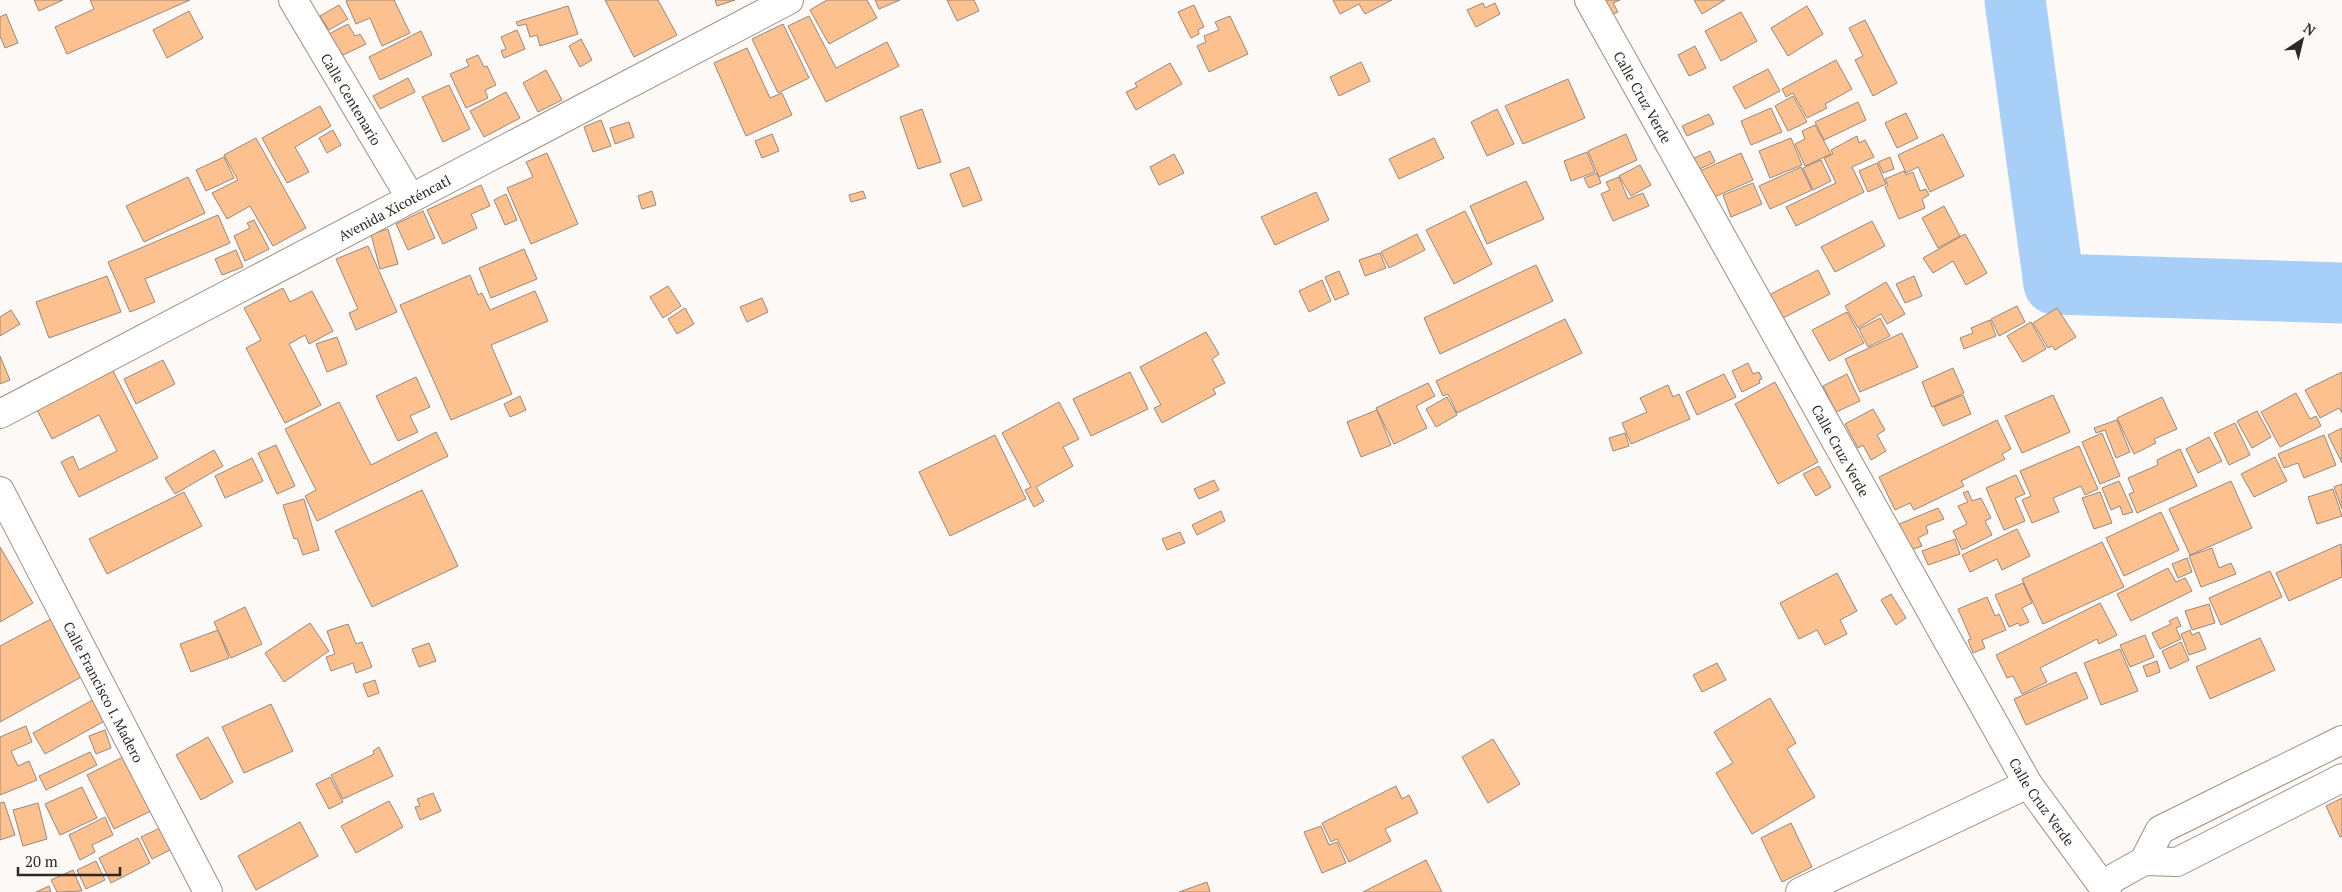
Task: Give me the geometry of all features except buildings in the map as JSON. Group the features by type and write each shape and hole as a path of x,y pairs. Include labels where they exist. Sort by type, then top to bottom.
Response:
{"street":[{"name":"Calle Centenario","path":"294,0 410,197"},
{"name":"Avenida Xicoténcatl","path":"0,414 410,197 789,0"},
{"name":"Calle Cruz Verde","path":"1589,0 2028,784 2105,888"},
{"name":"Calle Francisco I. Madero","path":"0,491 208,892"},
{"path":"2105,888 2144,861 2160,830 2342,740"},
{"path":"2144,861 2177,862 2342,778"},
{"path":"1800,892 2028,784"}],"waterway":[{"path":"2015,0 2054,284 2342,293"}]}
